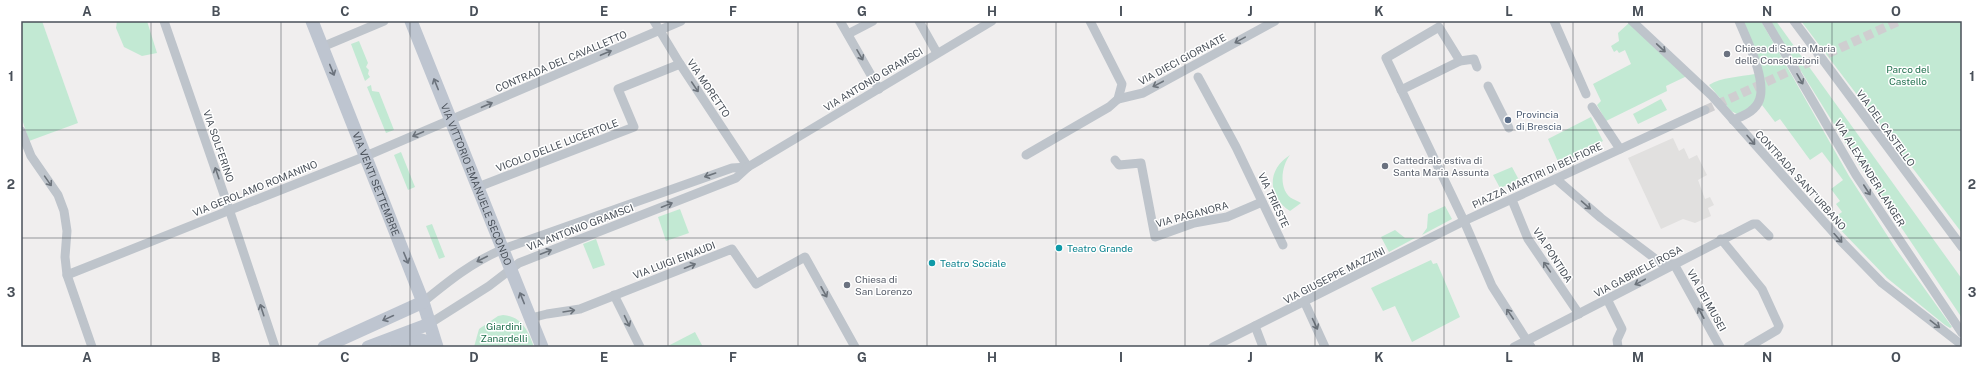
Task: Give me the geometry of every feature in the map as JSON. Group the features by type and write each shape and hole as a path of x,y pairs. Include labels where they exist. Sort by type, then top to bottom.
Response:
{"main road":[{"name":"VIA VENTI SETTEMBRE","path":"312,21 423,302 428,324 436,346"},
{"name":"VIA VITTORIO EMANUELE SECONDO","path":"411,21 542,347"},
{"path":"324,347 423,302"},
{"path":"368,347 428,324"},
{"path":"375,347 394,346 415,339 424,339 436,346"}],"street":[{"name":"VIA SOLFERINO","path":"164,21 230,210 274,347"},
{"path":"322,47 384,21"},
{"name":"VIA MORETTO","path":"654,21 680,64 748,167"},
{"name":"CONTRADA DEL CAVALLETTO","path":"451,121 680,21"},
{"path":"840,21 879,88"},
{"path":"848,34 873,21"},
{"path":"919,21 937,53"},
{"name":"VIA ANTONIO GRAMSCI","path":"428,324 489,286 510,268 736,178 748,167 992,21"},
{"path":"1090,21 1122,84 1118,99"},
{"name":"VIA DIECI GIORNATE","path":"1026,155 1109,107 1118,99 1143,93 1275,21"},
{"path":"1554,21 1586,94"},
{"name":"CONTRADA SANT'URBANO","path":"1632,21 1712,96 1842,242 1882,283 1962,345"},
{"path":"1733,120 1749,113 1758,104 1762,95 1756,66 1739,21"},
{"name":"VIA ALEXANDER LANGER","path":"1766,21 1856,175 1962,334"},
{"name":"VIA DEL CASTELLO","path":"1794,21 1962,246"},
{"path":"1460,61 1439,28 1386,58 1464,222 1492,286 1529,344"},
{"path":"1401,90 1460,61 1476,63"},
{"name":"VICOLO DELLE LUCERTOLE","path":"478,187 634,127 618,89 680,64"},
{"name":"VIA TRIESTE","path":"1198,77 1236,147 1283,245"},
{"path":"1488,86 1509,128"},
{"path":"1592,107 1620,149"},
{"name":"PIAZZA MARTIRI DI BELFIORE","path":"1464,222 1705,110"},
{"name":"VIA GEROLAMO ROMANINO","path":"68,274 451,121"},
{"path":"21,131 32,159 58,195 64,211 67,231 65,257 68,274 92,347"},
{"name":"VIA PAGANORA","path":"1115,160 1119,165 1141,164 1155,237 1194,223 1227,217 1262,202"},
{"name":"VIA ANTONIO GRAMSCI","path":"423,302 462,270 503,249 732,168 748,167"},
{"path":"1556,179 1601,218 1662,264 1674,264"},
{"name":"VIA PONTIDA","path":"1512,200 1528,239 1579,314"},
{"name":"VIA GIUSEPPE MAZZINI","path":"1213,347 1464,222"},
{"name":"VIA GABRIELE ROSA","path":"1514,347 1529,344 1607,299 1721,239 1755,224 1769,236"},
{"path":"1721,239 1762,289 1779,326 1777,330 1748,347"},
{"name":"VIA LUIGI EINAUDI","path":"531,318 580,309 732,249 756,284 805,257 854,347"},
{"name":"VIA DEI MUSEI","path":"1674,264 1720,347"},
{"path":"614,295 640,347"},
{"path":"1607,299 1622,329 1616,340 1618,347"},
{"path":"1304,301 1326,347"},
{"path":"1254,326 1262,347"}],"shaded area":[{"path":"1673,138 1679,151 1684,148 1689,159 1697,155 1707,175 1698,180 1705,199 1710,197 1714,205 1708,208 1711,216 1695,223 1683,219 1661,229 1628,158"}],"green space":[{"path":"21,21 42,21 78,123 29,141 21,116"},
{"path":"117,21 147,21 157,53 142,56 124,47 116,28"},
{"path":"1742,21 1761,21 1849,176 1894,246 1952,327 1950,328 1945,325 1887,278 1831,220 1842,212 1836,204 1840,201 1831,189 1843,180 1822,152 1810,160 1780,119 1775,122 1762,105 1764,84 1762,73"},
{"path":"1770,21 1776,21 1962,279 1962,318 1858,163"},
{"name":"Parco del Castello","path":"1801,21 1962,21 1962,233"},
{"path":"1629,23 1687,76 1666,86 1667,91 1606,121 1597,105 1601,101 1593,84 1631,64 1625,50 1619,53 1617,50 1614,52 1611,46 1619,41 1618,33"},
{"path":"359,41 368,63 366,67 369,70 368,74 370,77 365,81 351,44"},
{"path":"1755,74 1758,89 1757,98 1751,106 1739,115 1731,111 1709,85 1725,79"},
{"path":"371,85 372,91 379,92 394,130 386,133 367,87"},
{"path":"1661,99 1667,110 1638,124 1633,114"},
{"path":"1591,117 1603,141 1559,164 1548,139"},
{"path":"401,152 415,187 408,190 394,155"},
{"path":"1290,155 1283,172 1283,184 1288,195 1301,203 1290,211 1277,198 1273,183 1277,168 1282,161"},
{"path":"1512,167 1519,180 1500,188 1493,175"},
{"path":"1445,206 1452,219 1422,235 1427,228 1428,214"},
{"path":"680,209 689,233 666,241 658,217"},
{"path":"432,224 445,257 439,259 426,226"},
{"path":"1395,230 1405,238 1415,238 1389,252 1381,237"},
{"path":"596,239 605,265 593,269 583,244"},
{"path":"1431,260 1433,264 1437,263 1460,317 1412,342 1395,306 1383,311 1371,288"},
{"name":"Giardini Zanardelli","path":"498,316 510,316 520,321 527,330 534,347 474,347 479,329"},
{"path":"695,332 703,347 666,347"}],"tunnel":[{"path":"1705,110 1899,21"}],"place":[{"name":"Chiesa di Santa Maria delle Consolazioni","path":"1727,54"},
{"name":"Provincia di Brescia","path":"1508,120"},
{"name":"Cattedrale estiva di Santa Maria Assunta","path":"1385,166"},
{"name":"Teatro Grande","path":"1059,248"},
{"name":"Teatro Sociale","path":"932,263"},
{"name":"Chiesa di San Lorenzo","path":"847,285"}]}
